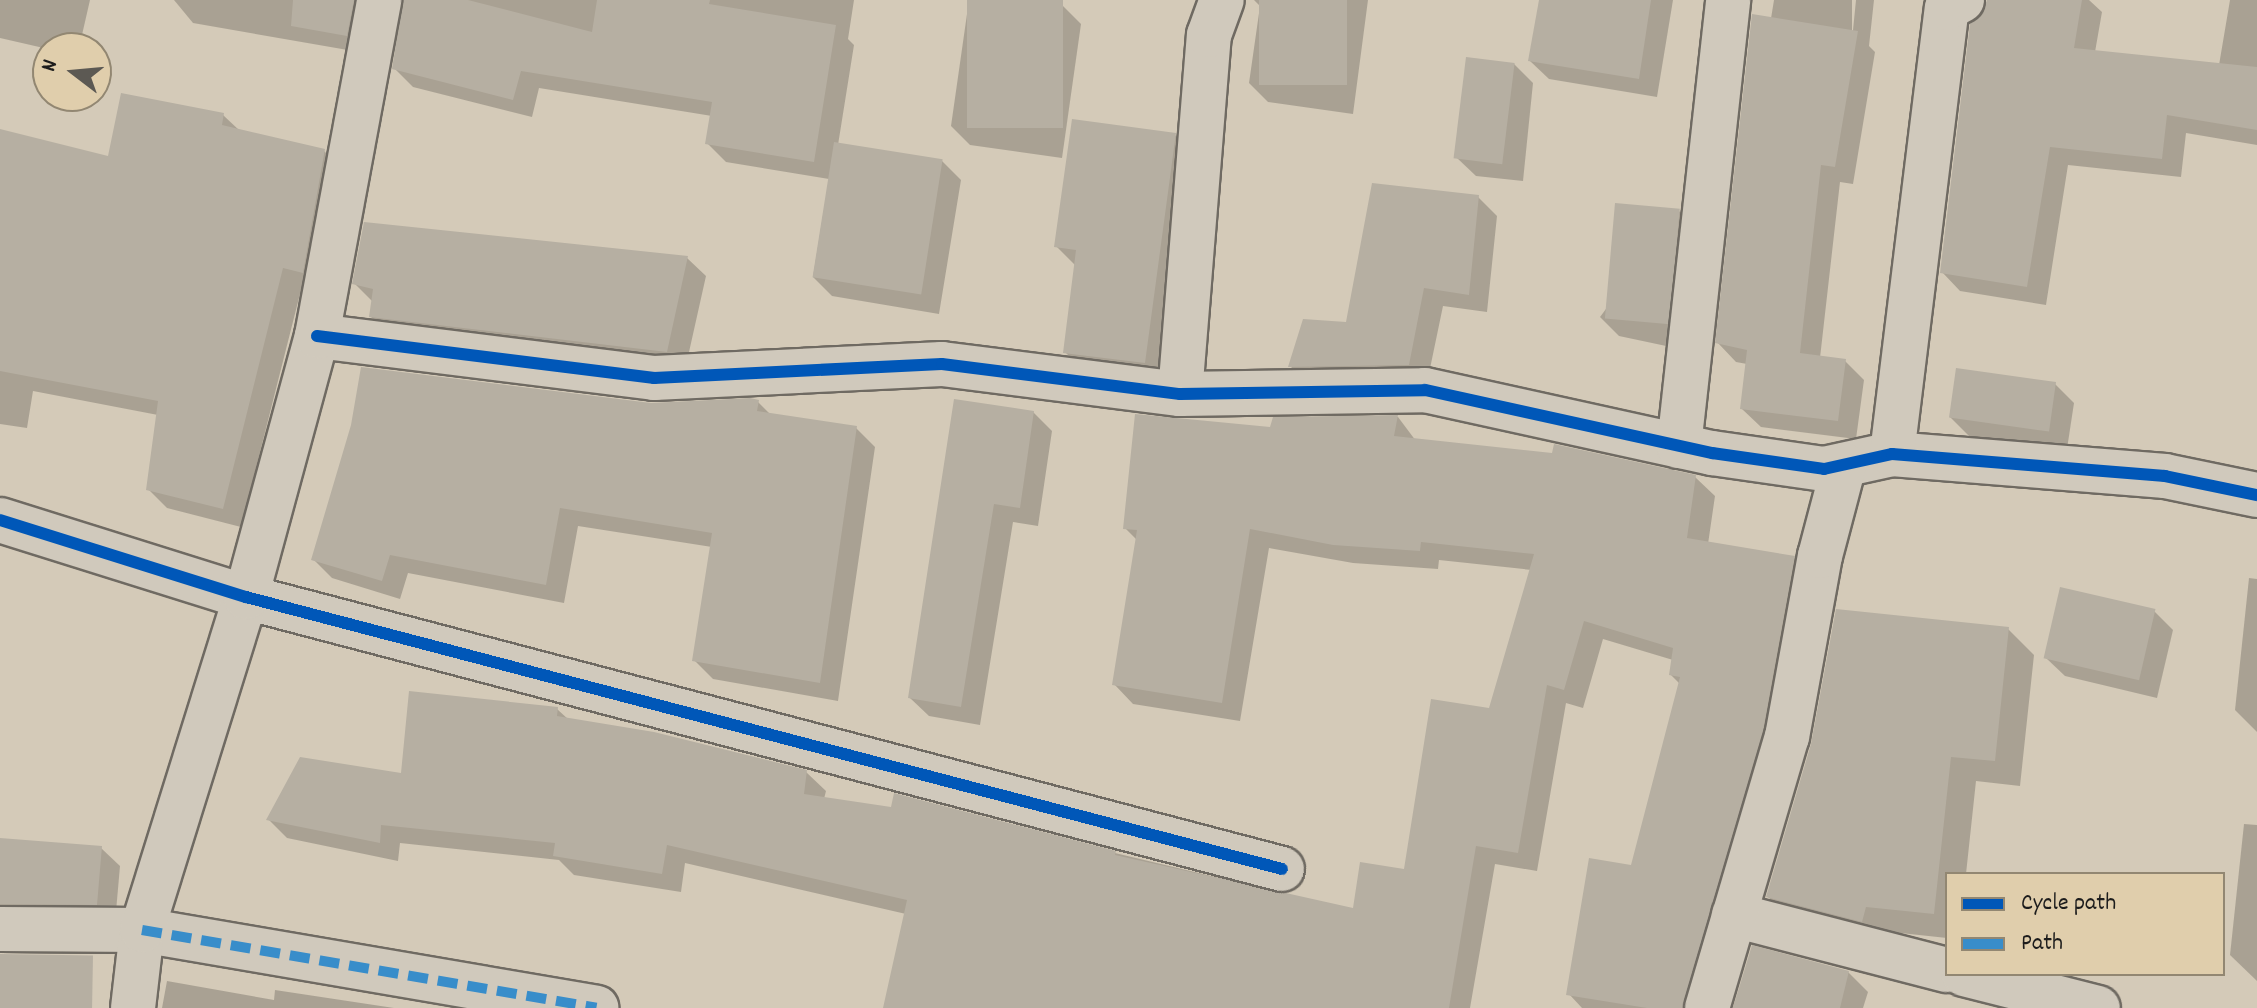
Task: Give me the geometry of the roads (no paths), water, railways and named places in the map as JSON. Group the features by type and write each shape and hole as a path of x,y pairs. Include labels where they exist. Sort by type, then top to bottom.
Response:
{"street":[{"path":"133,1008 142,930 246,597 317,336 379,0"},
{"path":"1180,394 1209,35 1222,0"},
{"path":"1679,446 1728,0"},
{"path":"1892,454 1947,8 1962,0"},
{"path":"317,336 654,378 942,364 1180,394 1425,390 1679,446 1824,469 1892,454 2165,476 2257,495"},
{"path":"1707,1008 1787,737 1820,556 1844,465"},
{"path":"0,520 246,597 1282,869"},
{"path":"1734,915 1945,969"},
{"path":"0,929 142,930 596,1008"},
{"path":"1972,976 2098,1008"}]}
